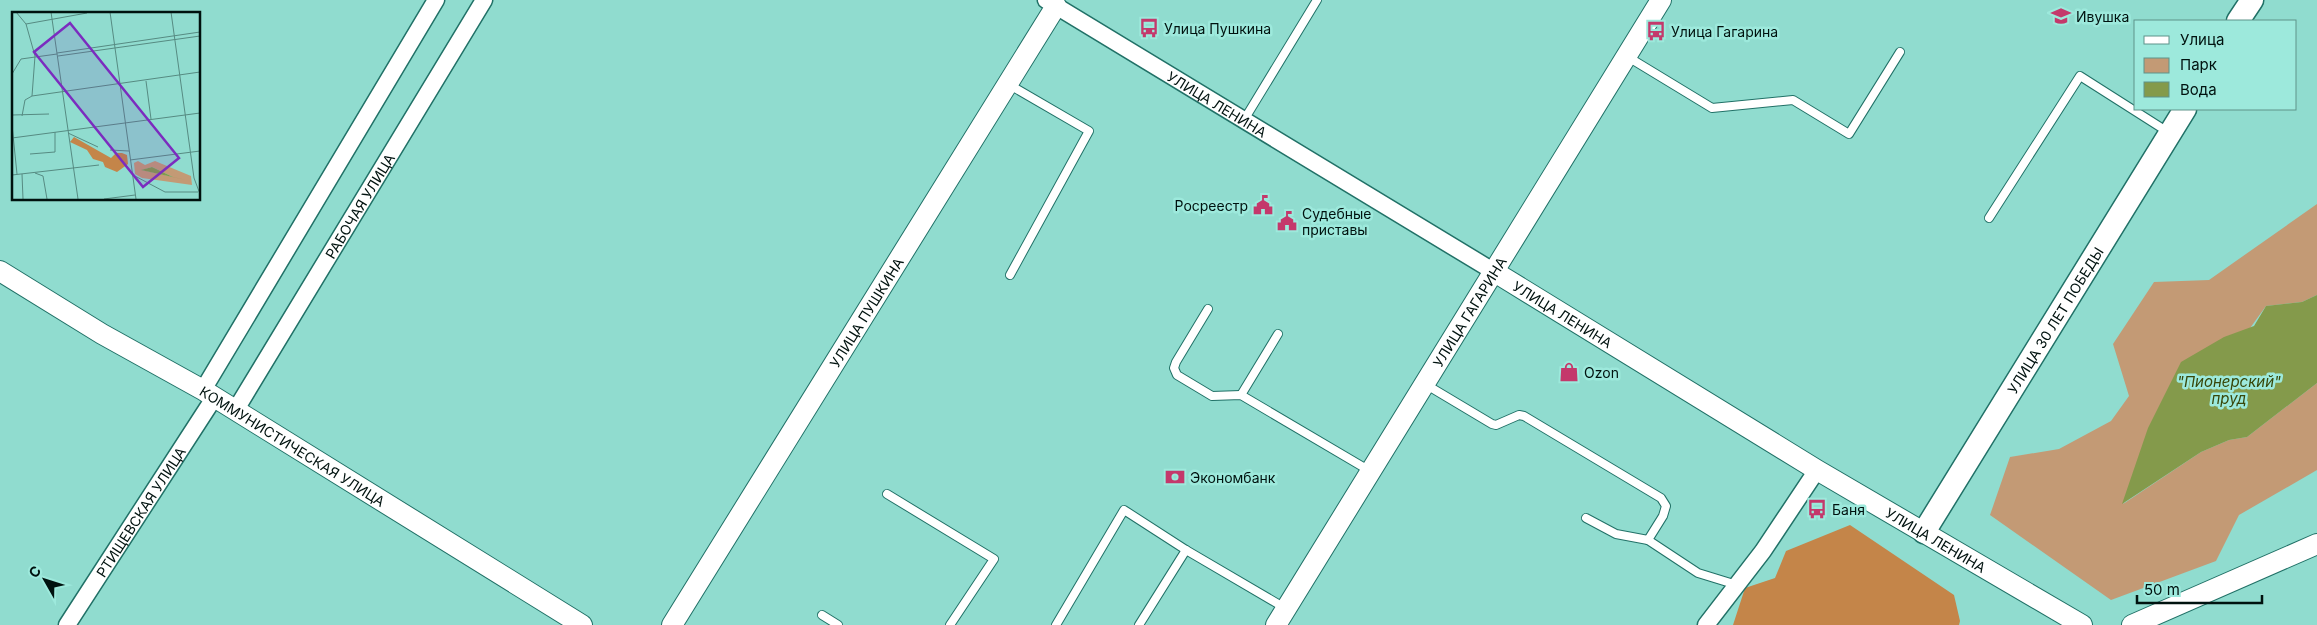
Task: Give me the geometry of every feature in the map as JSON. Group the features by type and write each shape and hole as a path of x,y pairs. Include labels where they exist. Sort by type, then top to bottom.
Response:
{"main road":[{"path":"2239,20 2252,0"},
{"name":"УЛИЦА 30 ЛЕТ ПОБЕДЫ","path":"1924,532 2184,110"}],"street":[{"path":"209,394 436,0"},
{"name":"РАБОЧАЯ УЛИЦА","path":"235,410 484,0"},
{"name":"УЛИЦА ГАГАРИНА","path":"1281,617 1661,0"},
{"name":"УЛИЦА ЛЕНИНА","path":"1054,2 1817,470 2082,625"},
{"name":"УЛИЦА ПУШКИНА","path":"672,625 1008,84 1054,2"},
{"name":"КОММУНИСТИЧЕСКАЯ УЛИЦА","path":"0,270 102,334 209,394 582,625"},
{"name":"РТИЩЕВСКАЯ УЛИЦА","path":"66,625 209,394"},
{"path":"1706,625 1763,551 1817,470"},
{"path":"2132,625 2317,544"}],"lane":[{"path":"1244,120 1317,0"},
{"path":"1626,56 1712,108 1792,100 1850,134 1900,52"},
{"path":"1989,218 2080,76 2170,133"},
{"path":"1008,84 1089,131 1010,275"},
{"path":"1208,309 1176,362 1174,368 1177,374 1212,396 1241,395 1370,471"},
{"path":"1241,395 1278,334"},
{"path":"1424,383 1492,424 1496,425 1519,415 1524,416 1661,498 1666,506 1663,516 1648,540"},
{"path":"887,494 994,559 950,625"},
{"path":"1056,625 1124,510 1186,550 1281,617"},
{"path":"1586,518 1616,534 1648,540 1698,573 1737,585"},
{"path":"1140,625 1186,550"},
{"path":"822,615 838,625"}],"green space":[{"path":"2317,204 2317,295 2302,302 2266,306 2123,504 2201,452 2229,440 2247,437 2317,383 2317,470 2239,515 2216,561 2111,600 1990,515 2010,457 2059,449 2111,421 2129,396 2113,344 2154,282 2209,280"}],"shaded area":[{"path":"1850,525 1954,595 1960,621 1959,625 1733,625 1745,588 1775,578 1786,551"}],"water":[{"name":"\"Пионерский\" пруд","path":"2317,295 2317,383 2247,437 2229,440 2201,452 2122,504 2148,428 2181,362 2224,337 2254,326 2266,306 2302,302"}],"place":[{"name":"Ивушка","path":"2061,16"},
{"name":"Улица Пушкина","path":"1149,28"},
{"name":"Улица Гагарина","path":"1656,31"},
{"name":"Росреестр","path":"1263,205"},
{"name":"Судебные приставы","path":"1287,221"},
{"name":"Ozon","path":"1569,372"},
{"name":"Экономбанк","path":"1175,477"},
{"name":"Баня","path":"1817,509"}]}
